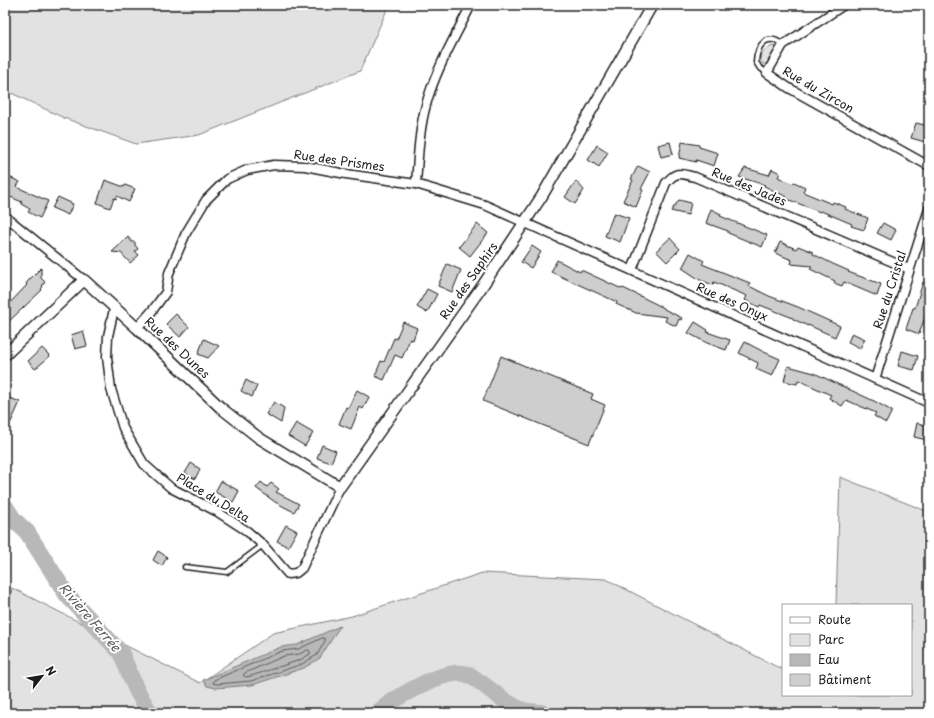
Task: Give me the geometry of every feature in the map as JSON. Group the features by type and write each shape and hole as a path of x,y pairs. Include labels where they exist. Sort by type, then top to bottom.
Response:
{"street":[{"path":"416,184 420,137 426,106 437,76 471,5"},
{"name":"Rue des Saphirs","path":"302,568 340,487 481,288 542,196 652,5"},
{"name":"Rue du Zircon","path":"844,5 783,45 767,73 789,88 929,166"},
{"name":"Rue des Prismes","path":"137,328 166,292 169,273 186,233 206,200 227,179 247,170 274,165 305,166 346,174 416,184 485,205 525,222"},
{"name":"Rue des Jades","path":"632,270 666,183 672,175 680,174 695,177 910,269"},
{"name":"Rue du Cristal","path":"875,379 929,209"},
{"name":"Rue des Dunes","path":"5,216 84,280 221,408 259,438 340,487"},
{"name":"Rue des Onyx","path":"525,222 929,403"},
{"path":"5,355 84,280"},
{"name":"Place du Delta","path":"114,309 108,336 107,357 111,390 123,428 144,464 171,488 216,511 247,531 263,545 288,574 296,573 302,568"}],"lane":[{"path":"767,73 759,67 756,62 758,48 770,39 776,39 783,45"},
{"path":"185,567 227,572 263,545"}],"green space":[{"path":"5,5 389,5 360,71 199,135 136,144 64,118 5,90"},
{"path":"774,46 778,47 777,51 772,54 767,64 763,64 760,60 762,52"},
{"path":"840,477 929,512 929,713 5,713 5,627 12,588 200,683 273,633 352,616 482,573 606,579 782,669 782,696 912,696 912,604 836,604"}],"water":[{"path":"340,626 320,658 304,668 252,685 216,688 207,686 203,680 281,647 297,645"}],"building":[{"path":"916,123 929,126 925,142 911,138"},
{"path":"670,142 673,154 661,157 658,145"},
{"path":"682,142 699,145 699,147 718,153 714,166 696,160 696,162 679,158"},
{"path":"597,145 608,152 599,167 588,160"},
{"path":"638,166 650,172 641,189 643,190 636,207 623,201 633,180 631,179"},
{"path":"745,168 769,175 772,169 780,173 778,177 793,184 794,182 805,187 803,192 832,204 833,202 846,207 845,209 868,218 864,230 851,226 852,224 821,211 820,212 787,199 787,197 764,186 765,185 739,177"},
{"path":"7,176 20,182 17,186 19,188 48,201 40,218 28,212 30,209 21,204 22,202 8,196 10,192 5,190 5,180"},
{"path":"105,180 124,187 125,185 135,189 129,202 117,196 116,199 114,198 110,208 97,203"},
{"path":"576,181 584,190 575,204 565,197"},
{"path":"58,197 73,204 68,215 52,208"},
{"path":"679,200 691,203 688,215 671,211"},
{"path":"711,209 721,214 720,216 767,235 762,247 728,233 728,231 706,223"},
{"path":"614,213 629,218 620,242 605,236"},
{"path":"883,223 896,230 891,240 877,233"},
{"path":"477,224 488,233 470,256 459,247"},
{"path":"128,237 132,242 135,242 138,249 135,251 139,255 130,263 121,253 112,252"},
{"path":"670,238 680,249 667,262 656,251"},
{"path":"780,242 796,249 798,246 813,252 813,254 849,271 848,272 881,284 877,296 844,282 842,286 834,283 835,281 810,269 812,266 791,264 792,260 775,253"},
{"path":"532,246 541,252 531,268 521,262"},
{"path":"690,253 704,261 702,264 750,283 749,286 769,296 840,326 835,337 793,318 760,305 759,307 745,300 747,296 714,282 713,285 700,280 682,268"},
{"path":"557,260 580,272 581,270 622,289 623,288 682,318 681,320 679,319 676,326 665,321 667,317 636,313 616,304 617,302 551,272"},
{"path":"447,264 461,270 452,292 438,286"},
{"path":"41,268 41,278 45,282 42,286 42,290 5,325 5,308"},
{"path":"923,282 929,283 929,306 919,334 906,329 913,308 915,308"},
{"path":"427,289 437,294 427,313 417,307"},
{"path":"176,314 189,327 180,337 166,324"},
{"path":"403,322 417,328 413,340 410,339 402,358 395,355 384,380 375,376 381,361 384,362 394,338 396,339"},
{"path":"695,322 708,330 707,332 730,340 726,350 707,343 688,333"},
{"path":"83,331 87,346 75,349 71,335"},
{"path":"852,333 865,339 860,348 848,342"},
{"path":"204,339 219,346 208,358 198,354"},
{"path":"745,342 780,359 772,376 756,369 758,363 739,353"},
{"path":"42,348 50,356 35,369 28,361"},
{"path":"902,351 918,356 914,370 898,366"},
{"path":"501,356 593,394 591,399 605,405 589,444 483,401"},
{"path":"788,366 814,373 892,411 886,423 874,416 876,413 846,400 842,406 829,398 831,395 798,380 797,384 784,381"},
{"path":"246,380 257,386 252,397 241,391"},
{"path":"357,390 369,397 363,409 360,407 351,429 339,424 346,407 348,408"},
{"path":"5,396 20,402 11,422 5,419"},
{"path":"274,402 284,408 281,423 266,414"},
{"path":"296,423 313,433 305,446 288,436"},
{"path":"917,423 929,426 927,440 914,437"},
{"path":"322,445 336,451 331,463 317,458"},
{"path":"191,463 200,469 195,479 185,473"},
{"path":"221,481 239,491 233,502 215,492"},
{"path":"261,482 267,487 271,483 279,489 276,492 299,504 294,512 275,502 256,488"},
{"path":"286,525 297,531 288,547 277,541"},
{"path":"158,551 167,557 162,566 153,560"}],"waterway":[{"name":"Rivière Ferrée","path":"5,506 14,520 27,532 67,595 121,653 136,689 148,710 152,713"},
{"name":"Rivière Ferrée","path":"377,713 396,699 422,684 449,674 461,673 478,680 503,700 517,708 525,711 543,713"}]}
